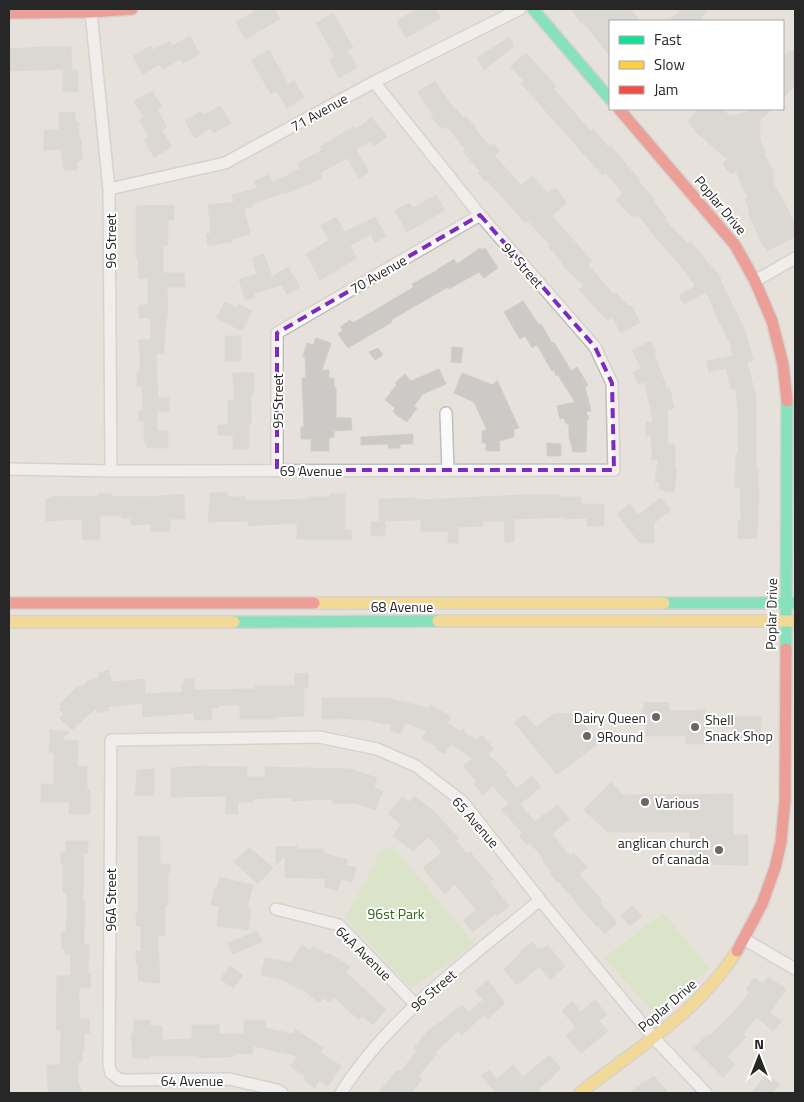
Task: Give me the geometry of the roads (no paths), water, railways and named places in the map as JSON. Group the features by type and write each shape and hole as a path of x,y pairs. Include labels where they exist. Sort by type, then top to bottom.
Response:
{"main road":[{"path":"9,13 91,12 132,9"},
{"path":"533,9 609,98"},
{"name":"Poplar Drive","path":"580,1093 608,1070 654,1038 694,1004 711,986 744,939 774,870 783,825 785,800 791,603 791,470 787,395 783,364 772,321 745,261 723,230 620,110"},
{"name":"68 Avenue","path":"9,603 791,603"},
{"name":"68 Avenue","path":"9,622 790,621"}],"street":[{"name":"71 Avenue","path":"109,189 225,164 374,82 520,9"},
{"name":"96 Street","path":"91,12 109,189 111,471"},
{"name":"94 Street","path":"374,82 480,215 595,347 612,383 614,470"},
{"name":"70 Avenue","path":"277,332 480,215"},
{"path":"755,281 795,258"},
{"name":"95 Street","path":"277,332 277,470"},
{"path":"446,413 448,470"},
{"name":"69 Avenue","path":"9,469 111,471 614,470"},
{"name":"65 Avenue","path":"117,740 319,737 377,750 416,766 463,802 540,900 654,1038 706,1093"},
{"name":"96A Street","path":"109,1065 111,740 117,740"},
{"name":"96 Street","path":"341,1093 354,1072 415,1004 540,900"},
{"name":"64A Avenue","path":"276,909 340,925 415,1004"},
{"path":"744,939 795,969"},
{"name":"64 Avenue","path":"109,1065 111,1073 120,1080 229,1079 277,1090 282,1093"}],"place":[{"name":"Dairy Queen","path":"656,717"},
{"name":"Shell Snack Shop","path":"695,727"},
{"name":"9Round","path":"587,736"},
{"name":"Various","path":"645,802"},
{"name":"anglican church of canada","path":"719,850"}],"park label":[{"name":"96st Park","path":"396,913"}]}
